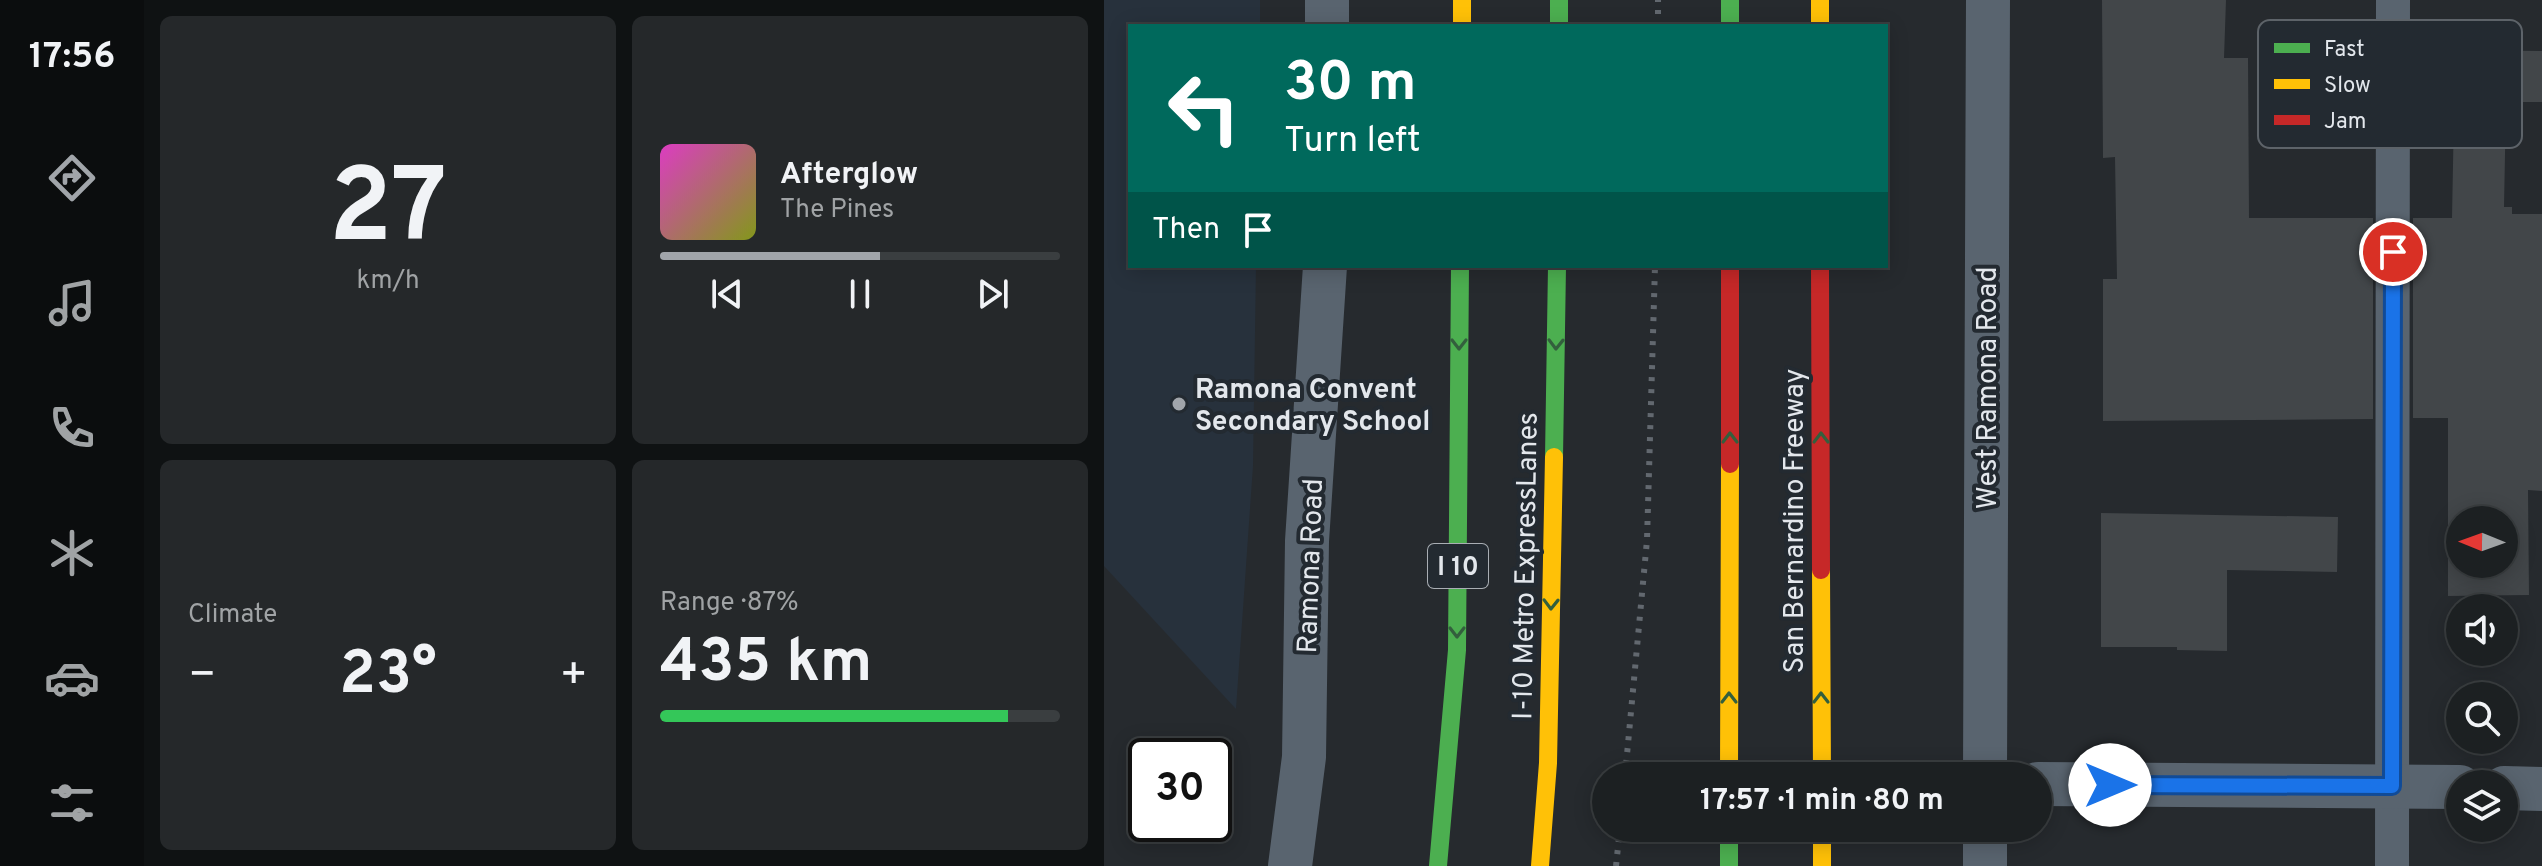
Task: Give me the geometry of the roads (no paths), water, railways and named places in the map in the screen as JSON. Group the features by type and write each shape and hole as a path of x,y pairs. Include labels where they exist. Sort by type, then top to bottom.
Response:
{"highway":[{"path":"1462,0 1462,24"},
{"path":"1559,0 1559,24"},
{"path":"1730,0 1730,24"},
{"path":"1820,0 1820,24"},
{"name":"I 10","path":"1438,866 1457,650 1460,268"},
{"name":"I-10 Metro ExpressLanes","path":"1540,866 1548,763 1557,268"},
{"path":"1729,762 1730,268"},
{"name":"San Bernardino Freeway","path":"1820,268 1822,762"},
{"path":"1729,842 1729,866"},
{"path":"1822,842 1822,866"}],"street":[{"path":"1327,0 1327,24"},
{"name":"West Ramona Road","path":"1985,762 1988,0"},
{"name":"Ramona Road","path":"1290,866 1304,757 1307,541 1325,268"},
{"path":"2052,784 2446,787"},
{"path":"2518,788 2542,789"},
{"path":"1985,842 1985,866"}],"lane":[{"path":"2393,0 2393,20"},
{"path":"2392,866 2393,148"}],"railway":[{"path":"1658,0 1658,24"},
{"path":"1626,762 1647,540 1655,268"},
{"path":"1616,866 1619,842"}],"place":[{"name":"Ramona Convent Secondary School","path":"1179,404"}]}
